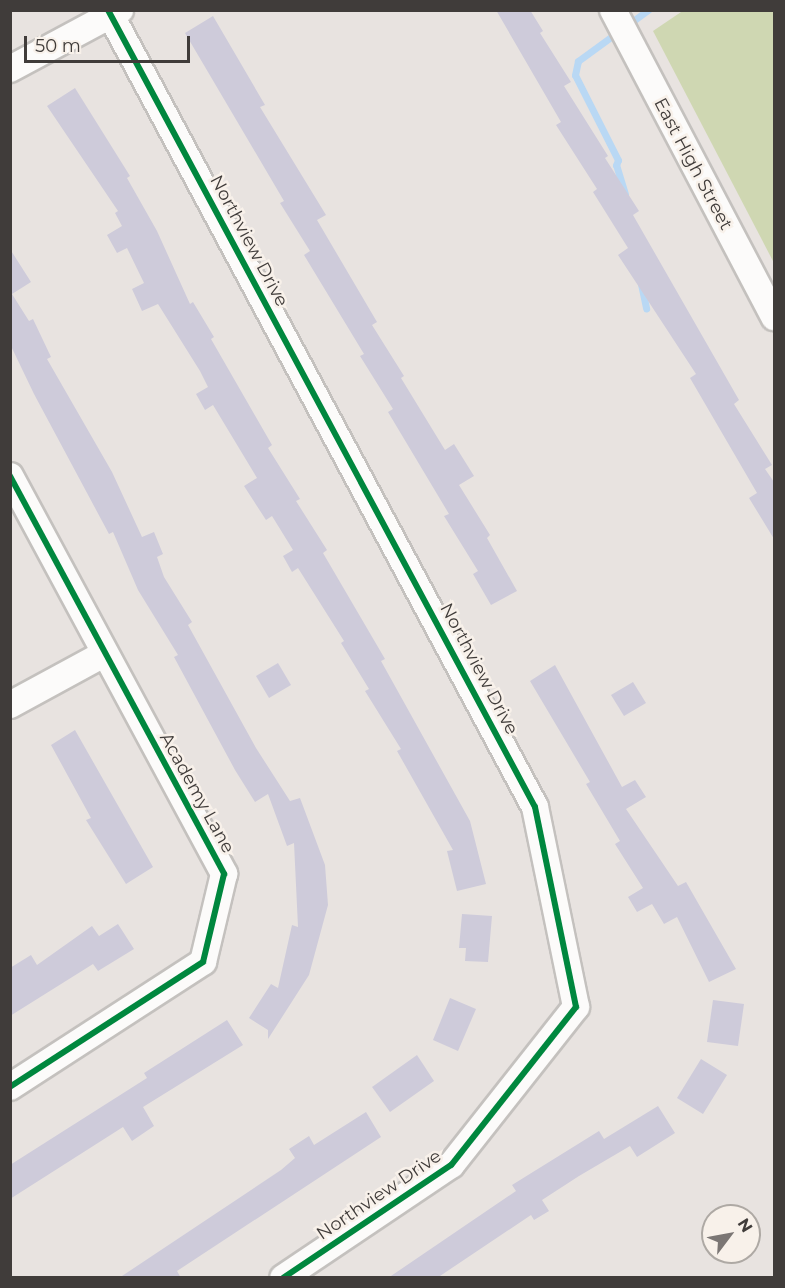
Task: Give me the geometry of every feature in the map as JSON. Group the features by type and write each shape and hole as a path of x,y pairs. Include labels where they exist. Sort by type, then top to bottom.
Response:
{"street":[{"name":"East High Street","path":"613,10 774,317"},
{"path":"10,69 113,12"},
{"name":"Northview Drive","path":"113,12 535,807 576,1007 451,1166 284,1278"},
{"name":"Academy Lane","path":"10,476 224,874 204,962 10,1087"},
{"path":"10,705 104,654"}],"green space":[{"path":"684,10 774,11 774,263 653,31"}],"building":[{"path":"496,10 530,10 543,31 540,33 571,82 564,86 608,156 605,158 639,211 633,215 739,400 734,404 772,465 765,469 774,482 774,539 749,498 757,493 690,378 696,374 618,255 628,248 593,192 597,189 556,125 561,122"},
{"path":"213,16 265,105 260,107 326,215 317,220 377,322 372,325 404,376 401,378 445,450 454,444 474,476 459,485 490,535 487,538 517,591 491,605 473,574 478,571 444,516 449,514 388,412 393,409 360,356 364,354 304,255 310,251 280,203 284,201 185,33"},
{"path":"75,88 130,176 127,178 157,231 190,304 193,302 214,337 211,339 272,445 268,448 300,499 296,501 327,550 323,553 385,659 381,661 470,821 486,884 457,891 447,851 453,850 397,751 401,749 365,691 369,689 341,643 344,641 298,568 292,572 283,556 293,550 272,516 266,520 244,486 257,478 213,405 205,410 196,394 208,387 200,371 158,304 142,311 132,289 144,283 127,248 117,253 107,235 122,226 115,213 118,211 47,106"},
{"path":"10,249 31,282 12,294 29,321 33,319 51,357 47,359 112,472 142,537 154,532 163,554 157,557 164,577 192,622 188,625 256,748 290,801 300,798 325,865 328,905 309,975 268,1039 268,1030 249,1018 271,984 278,988 292,925 298,927 294,843 287,846 268,794 255,802 235,770 174,657 178,655 138,590 113,532 109,534 34,394 10,344"},
{"path":"278,663 291,685 269,698 256,676"},
{"path":"555,665 622,787 635,780 646,797 626,809 678,886 686,882 736,969 709,982 677,917 664,924 652,904 637,912 628,897 643,888 615,844 620,841 586,784 590,782 530,681"},
{"path":"633,682 646,703 624,716 611,695"},
{"path":"75,730 153,867 126,884 86,820 91,818 51,745"},
{"path":"462,914 492,916 488,962 465,961 466,948 459,948"},
{"path":"118,924 134,949 98,971 93,964 10,1016 10,968 31,955 37,965 92,926 99,936"},
{"path":"450,998 476,1009 458,1051 433,1040"},
{"path":"713,1000 744,1004 738,1046 707,1042"},
{"path":"227,1020 243,1045 143,1107 154,1126 132,1141 123,1127 10,1199 10,1165 147,1078 144,1073"},
{"path":"417,1055 434,1081 390,1112 372,1087"},
{"path":"701,1059 727,1075 703,1114 677,1098"},
{"path":"658,1106 675,1133 637,1157 630,1146 579,1176 542,1200 549,1211 534,1220 531,1215 437,1278 388,1278 516,1191 512,1185 599,1131 604,1139"},
{"path":"366,1112 381,1137 177,1271 181,1278 119,1278 281,1170 295,1158 289,1149 309,1136 314,1145"}],"waterway":[{"path":"625,194 616,165 618,160 575,75 578,61 648,10"},
{"path":"641,284 646,308"}],"cycle path":[{"path":"108,10 535,807 576,1007 451,1165 283,1278"},
{"path":"10,476 224,874 203,962 10,1087"}]}
